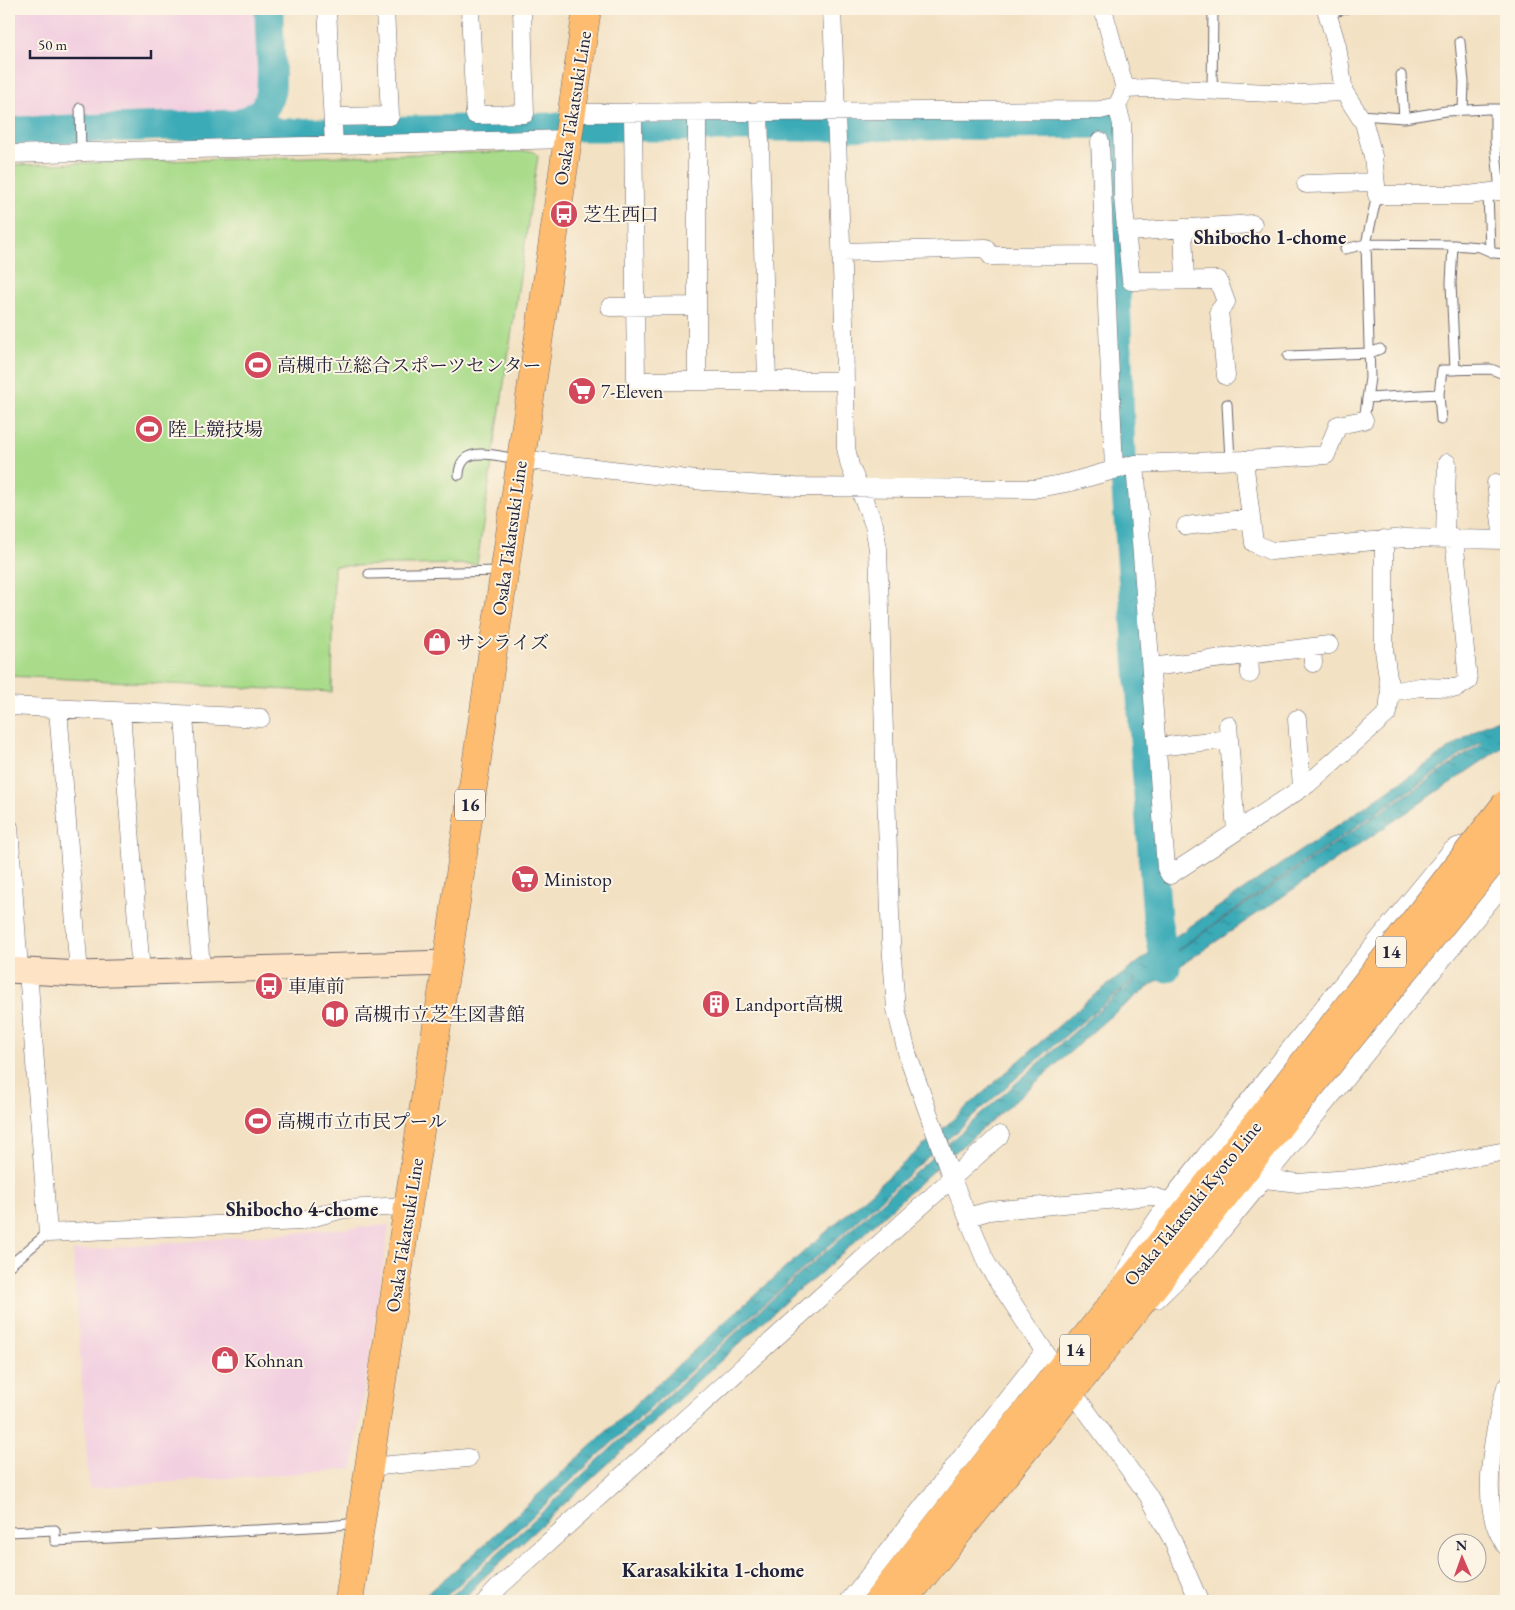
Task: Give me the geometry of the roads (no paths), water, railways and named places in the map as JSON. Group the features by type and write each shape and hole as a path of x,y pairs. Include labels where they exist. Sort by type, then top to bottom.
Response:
{"main road":[{"name":"Osaka Takatsuki Line","path":"349,1601 408,1206 447,963 587,9"},
{"name":"Osaka Takatsuki Kyoto Line","path":"878,1601 1058,1371 1124,1306 1282,1106 1506,804"},
{"name":"Osaka Takatsuki Kyoto Line","path":"1282,1106 1500,847"},
{"name":"Osaka Takatsuki Kyoto Line","path":"903,1601 1058,1371"}],"street":[{"path":"327,9 333,131"},
{"path":"333,131 390,116 385,9"},
{"path":"470,9 475,115 525,114 522,9"},
{"path":"832,9 842,252 846,448 857,487 874,525 878,550 891,943 896,1009 908,1056 932,1126 987,1264 1058,1371 1148,1495 1172,1539 1199,1601"},
{"path":"1103,9 1125,90 1117,106 1122,124 1123,197 1131,281 1218,280 1226,302 1219,311 1226,376"},
{"path":"1327,11 1337,46 1344,92 1364,123 1373,156 1376,188"},
{"path":"1125,90 1150,88 1298,94 1344,92"},
{"path":"572,112 1100,110 1117,106"},
{"path":"759,111 767,381"},
{"path":"633,112 636,381 845,381"},
{"path":"697,112 697,381"},
{"path":"508,114 510,141"},
{"path":"9,154 81,146 333,131 510,141 568,139"},
{"path":"1100,141 1114,469"},
{"path":"1306,184 1469,196 1498,191"},
{"path":"1126,232 1253,224"},
{"path":"1183,228 1185,280"},
{"path":"842,252 986,248 991,256 1105,255"},
{"path":"610,307 697,306"},
{"path":"520,459 704,482 795,487 1034,488 1071,482 1135,464 1326,455 1338,425 1364,420"},
{"path":"1237,460 1251,518 1254,543 1271,551 1384,539 1449,538 1505,540 1496,484"},
{"path":"1390,692 1420,687 1457,688 1468,681 1449,538 1447,463"},
{"path":"1135,464 1166,868 1170,875 1302,787 1388,713 1390,692 1384,650 1384,539"},
{"path":"1186,526 1251,518"},
{"path":"1151,667 1249,655 1318,652"},
{"path":"1249,655 1250,674"},
{"path":"9,706 261,718"},
{"path":"58,708 79,974"},
{"path":"121,712 140,973"},
{"path":"184,715 201,971"},
{"path":"1297,719 1302,787"},
{"path":"1157,747 1229,732 1236,831"},
{"path":"9,827 18,970 48,1233 300,1221 343,1209 408,1206"},
{"path":"1465,845 1500,847 1498,864 1505,883 1201,1256 1159,1298 1124,1306 1135,1253 1170,1202 1320,1010 1451,851 1458,846 1465,845"},
{"path":"18,970 79,974 447,963"},
{"path":"486,1601 500,1586 1000,1135"},
{"path":"1265,1179 1298,1183 1362,1178 1506,1151"},
{"path":"968,1216 989,1211 1151,1196 1170,1202"},
{"path":"849,1601 1058,1371"},
{"path":"1506,1387 1489,1476 1490,1504 1496,1529 1506,1546"},
{"path":"368,1467 468,1458"}],"lane":[{"path":"1212,90 1213,9"},
{"path":"1327,11 1345,9"},
{"path":"1460,42 1464,82 1463,110"},
{"path":"1401,75 1404,118"},
{"path":"1490,251 1498,191 1495,109"},
{"path":"1359,115 1404,118 1463,110 1506,109"},
{"path":"80,113 81,146"},
{"path":"1364,420 1370,378 1366,244 1376,188"},
{"path":"1345,249 1366,244 1452,245 1480,247 1506,254"},
{"path":"1452,245 1451,283 1455,370"},
{"path":"1288,356 1370,353 1380,349"},
{"path":"1441,420 1439,394 1442,370 1491,368 1506,375"},
{"path":"1367,398 1439,394"},
{"path":"1227,404 1237,460"},
{"path":"459,476 459,470 465,459 475,454 520,459"},
{"path":"369,574 504,571"},
{"path":"9,1266 48,1233"},
{"path":"9,1532 55,1530 55,1541 360,1523"}],"water":[{"path":"1506,715 1506,745 1143,991 1107,1019 928,1175 815,1278 798,1290 480,1581 462,1601 446,1601 781,1291 1099,1010 1137,979 1135,979 974,1115 714,1349 441,1601 418,1601 475,1553 729,1318 1089,999 1156,949 1156,946 1162,942 1163,945 1485,725","holes":["1480,742 1481,744 1168,957"]}],"waterway":[{"path":"9,131 238,124 250,119 265,107 271,91 269,9"},
{"path":"238,124 256,125 281,133 555,127 1111,124 1121,457 1125,477 1157,919 1166,968"}],"place":[{"name":"芝生西口","path":"564,214"},
{"name":"高槻市立総合スポーツセンター","path":"258,365"},
{"name":"7-Eleven","path":"582,391"},
{"name":"陸上競技場","path":"149,429"},
{"name":"サンライズ","path":"437,642"},
{"name":"Ministop","path":"525,879"},
{"name":"車庫前","path":"269,986"},
{"name":"Landport高槻","path":"716,1004"},
{"name":"高槻市立芝生図書館","path":"335,1014"},
{"name":"高槻市立市民プール","path":"258,1121"},
{"name":"Kohnan","path":"225,1360"}],"district":[{"name":"Shibocho 1-chome","path":"1270,237"},
{"name":"Shibocho 4-chome","path":"302,1209"},
{"name":"Karasakikita 1-chome","path":"713,1570"}]}
